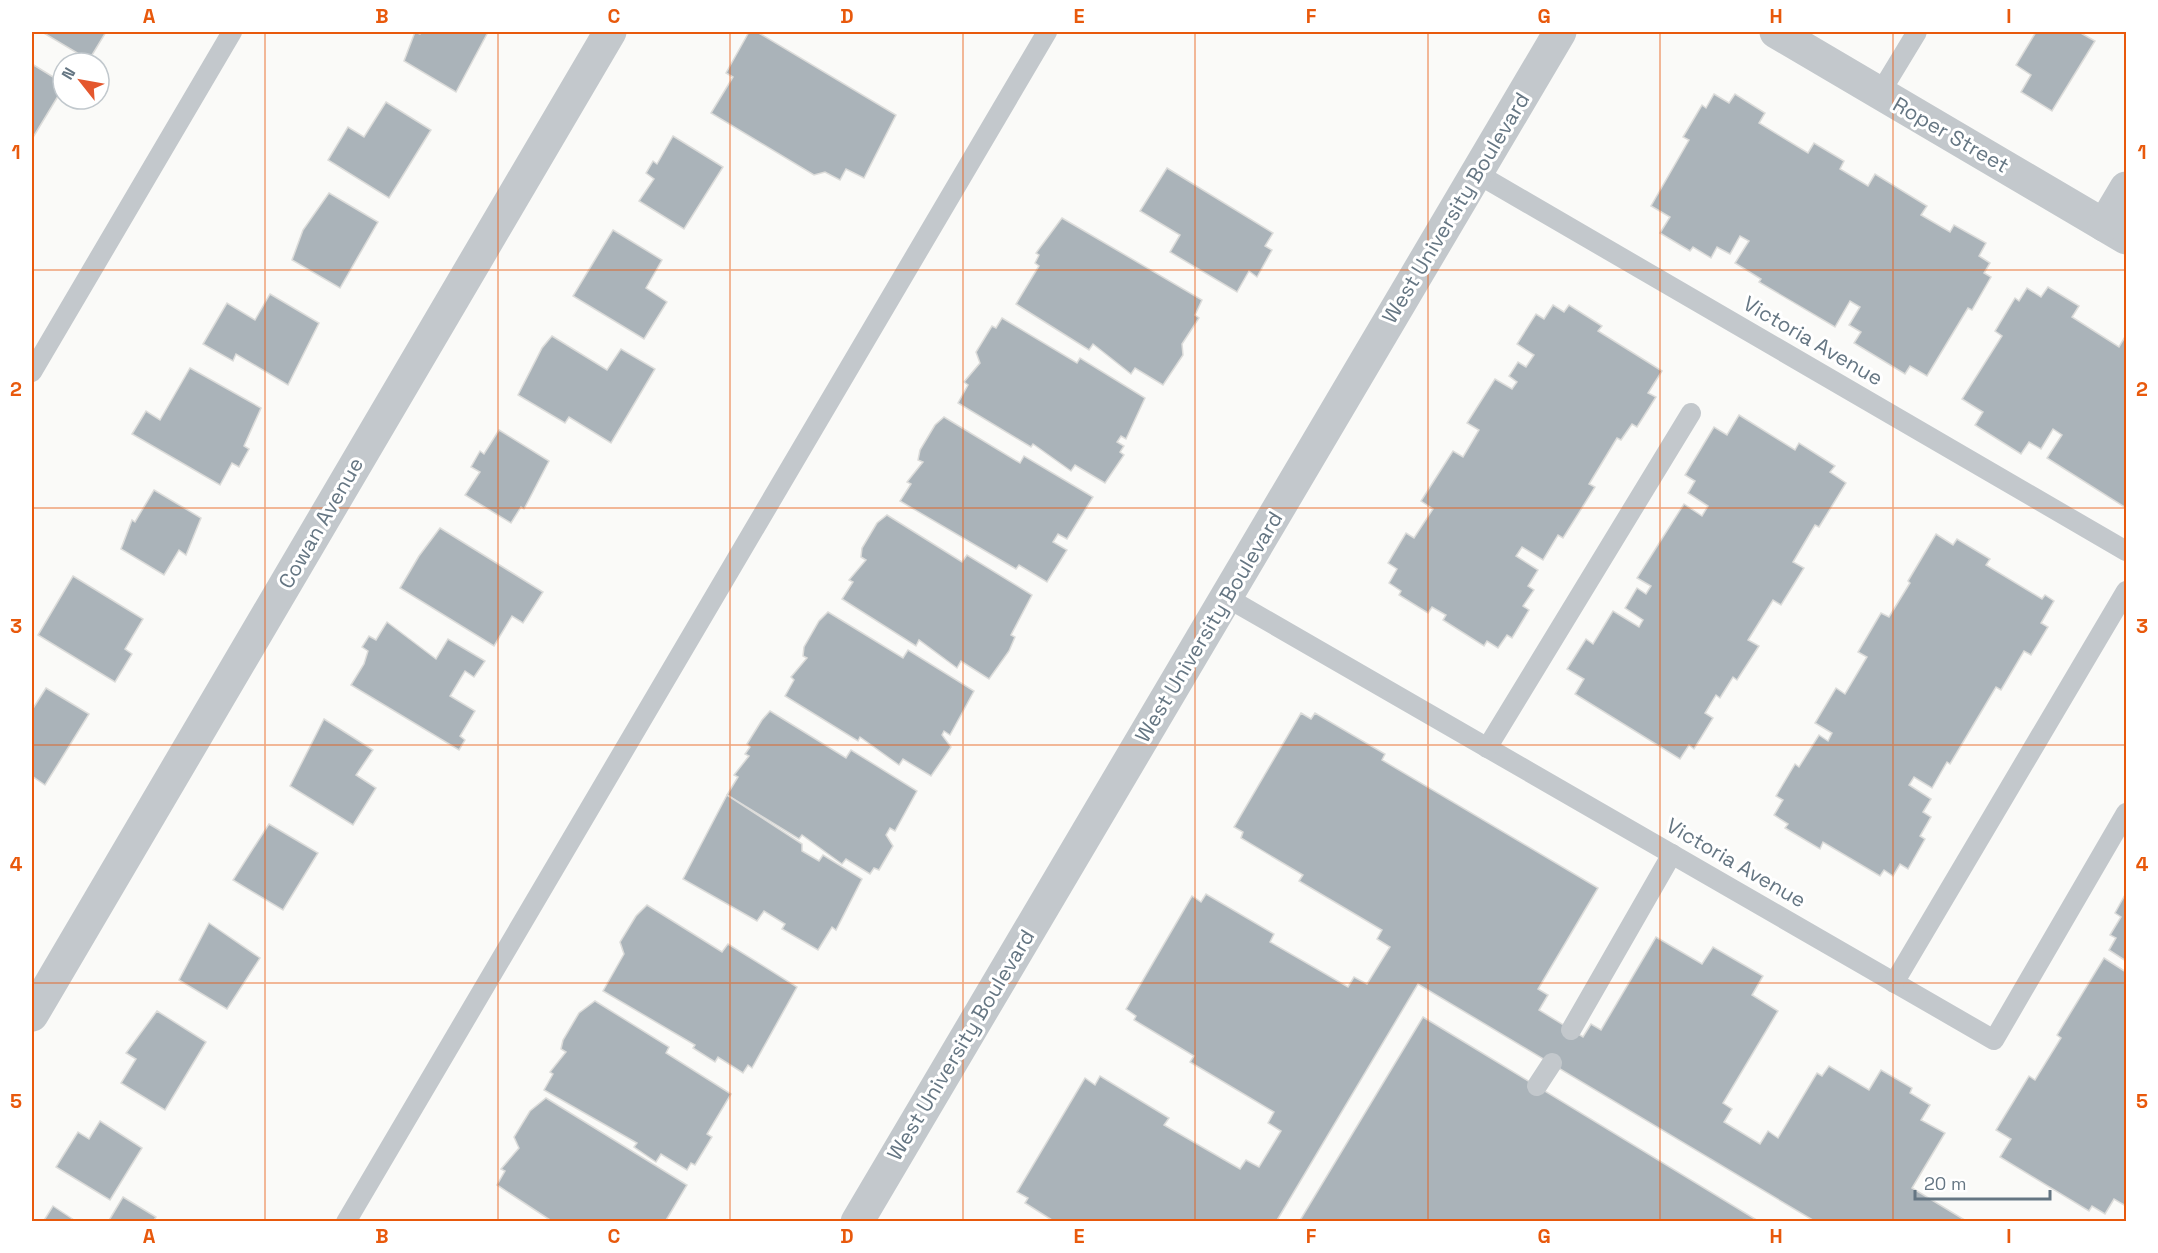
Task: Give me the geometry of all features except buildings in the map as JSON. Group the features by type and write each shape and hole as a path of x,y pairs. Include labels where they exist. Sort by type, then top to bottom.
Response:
{"street":[{"name":"Cowan Avenue","path":"32,1015 610,32"},
{"name":"West University Boulevard","path":"857,1221 1560,32"},
{"name":"Roper Street","path":"1776,32 2115,231"},
{"path":"2115,231 2127,188"}],"lane":[{"path":"32,372 232,32"},
{"path":"346,1221 1047,32"},
{"path":"1880,93 1917,32"},
{"name":"Victoria Avenue","path":"1476,173 2127,550"},
{"path":"1487,748 1691,413"},
{"path":"1894,982 2127,591"},
{"name":"Victoria Avenue","path":"1226,597 1994,1040 2127,813"},
{"path":"1571,1030 1672,854"},
{"path":"1537,1086 1552,1063"}]}
